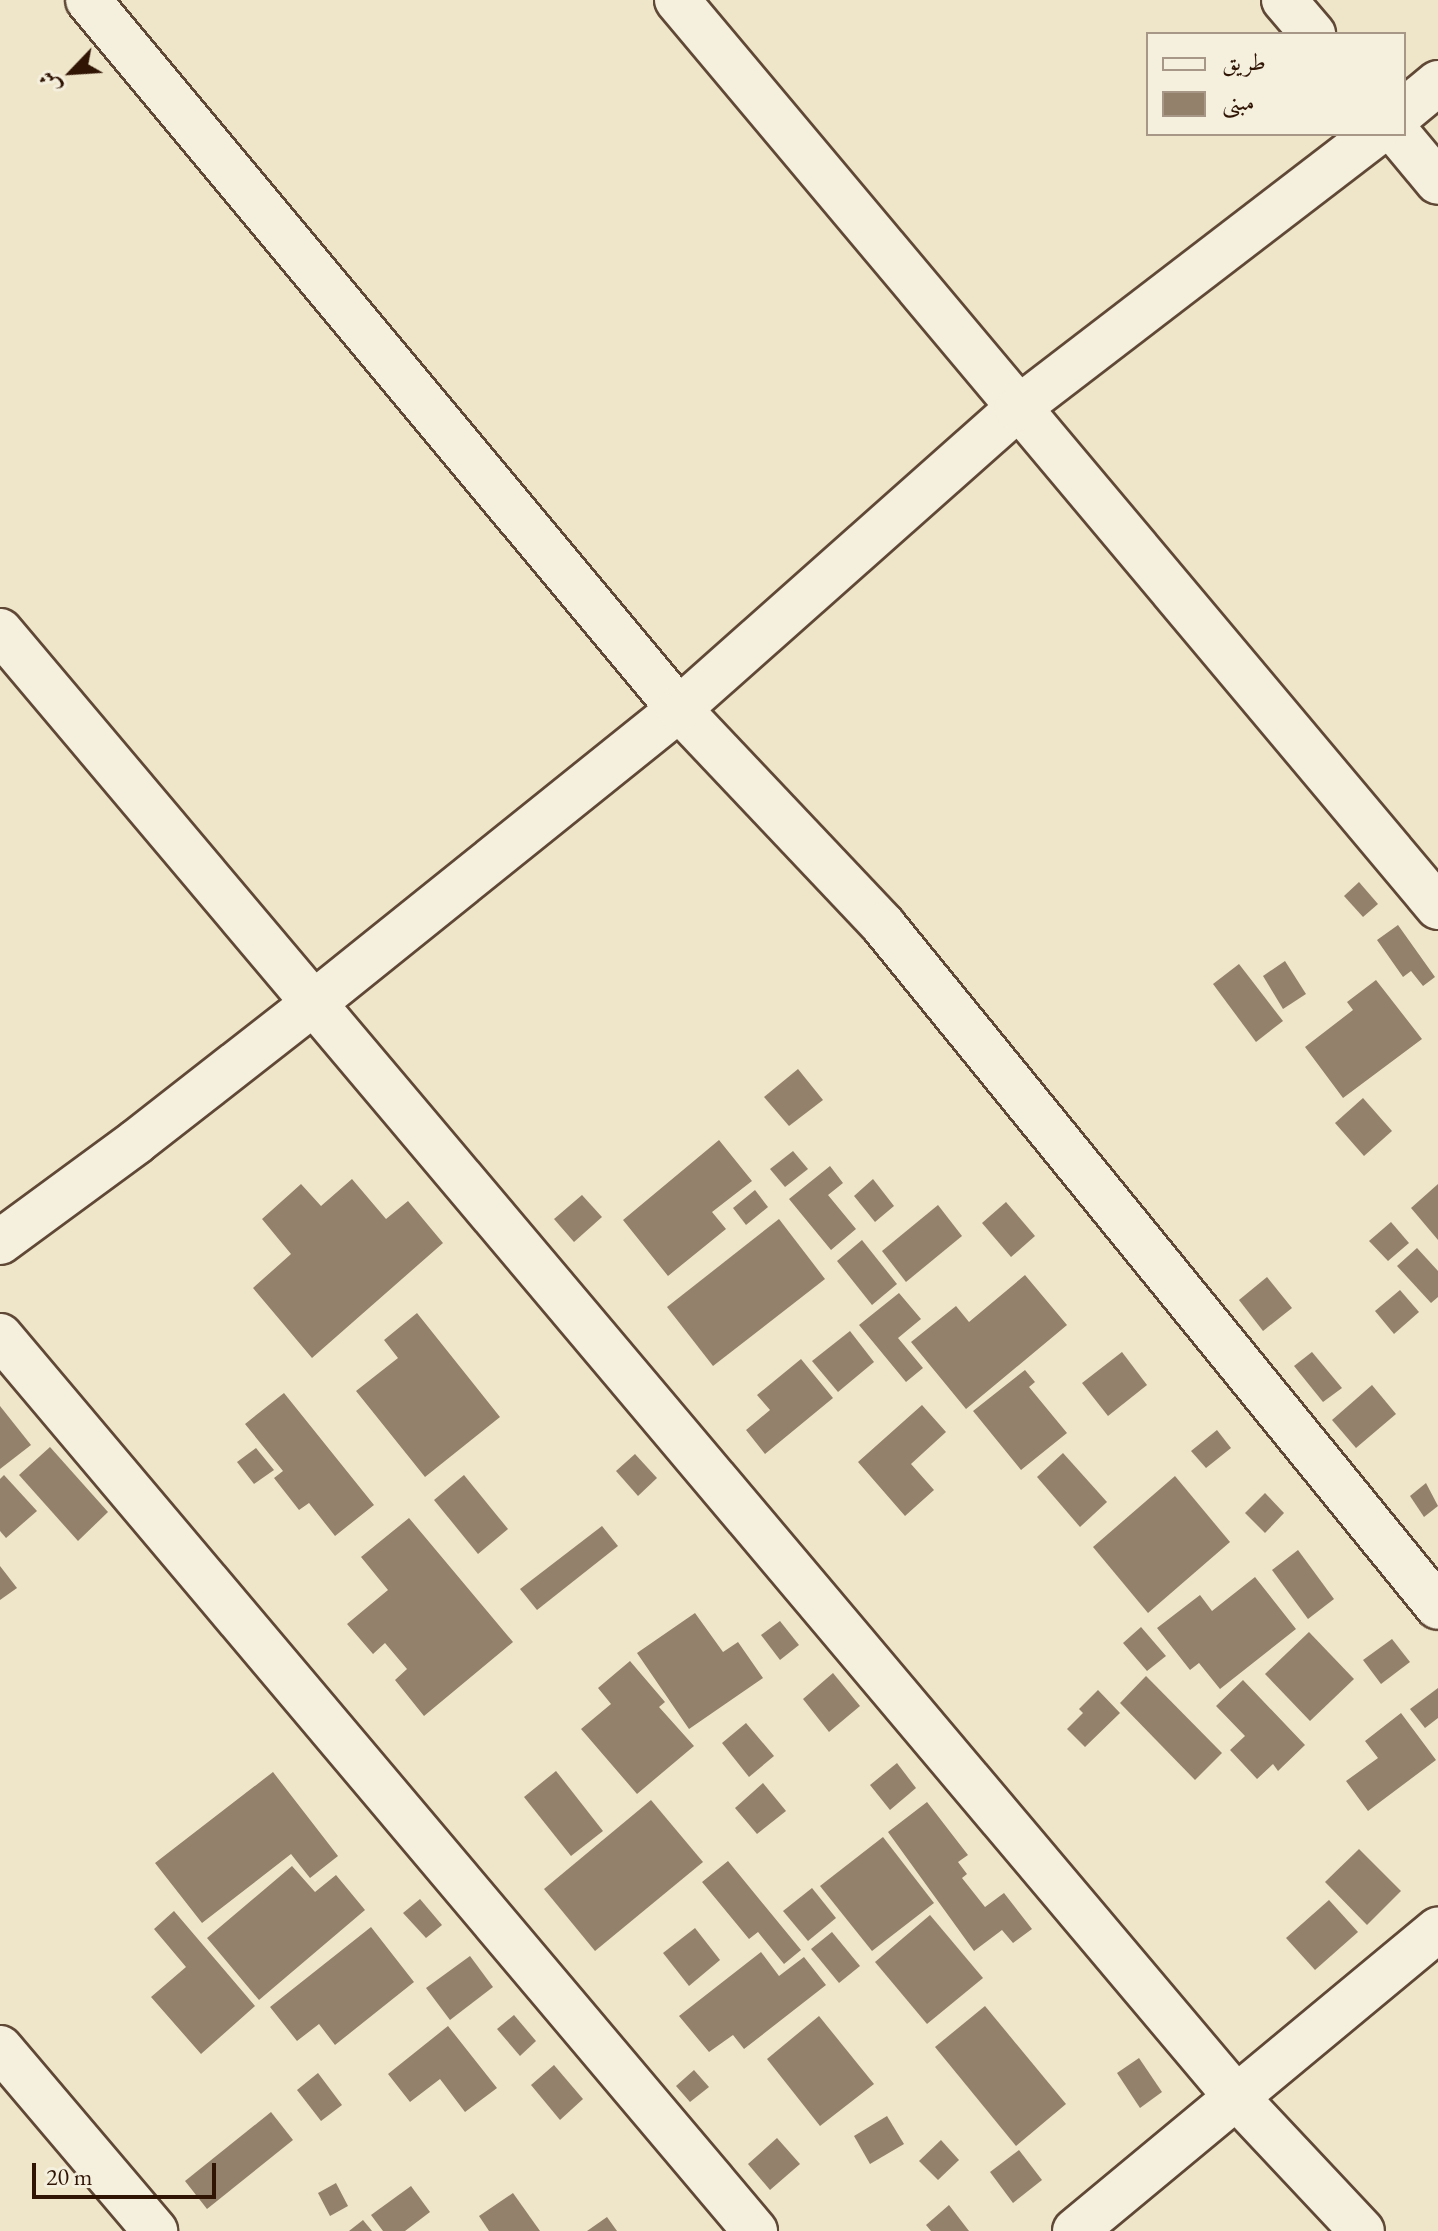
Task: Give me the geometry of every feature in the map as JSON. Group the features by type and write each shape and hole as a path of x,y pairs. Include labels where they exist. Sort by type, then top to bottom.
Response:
{"street":[{"path":"88,0 679,709 883,925 1438,1607"},
{"path":"677,0 1017,409 1438,907"},
{"path":"1284,0 1311,32"},
{"path":"1406,109 1438,83"},
{"path":"0,1242 136,1142 315,1002 679,709 1017,409 1372,136"},
{"path":"1400,136 1438,182"},
{"path":"0,631 1238,2099 1362,2231"},
{"path":"0,1336 755,2231"},
{"path":"1075,2231 1238,2099 1438,1930"},
{"path":"0,2048 155,2231"}],"building":[{"path":"1359,882 1378,904 1363,917 1344,896"},
{"path":"1398,925 1435,977 1423,986 1411,971 1403,977 1377,940"},
{"path":"1285,961 1306,994 1283,1009 1263,976"},
{"path":"1239,964 1283,1021 1256,1042 1213,984"},
{"path":"1376,980 1422,1039 1343,1098 1305,1047 1353,1010 1347,1002"},
{"path":"798,1069 823,1100 789,1126 764,1097"},
{"path":"1363,1098 1392,1131 1364,1156 1335,1123"},
{"path":"719,1140 752,1181 712,1212 726,1229 668,1276 623,1220"},
{"path":"793,1151 808,1169 785,1187 770,1169"},
{"path":"830,1166 843,1183 828,1195 856,1229 831,1250 789,1199"},
{"path":"352,1179 386,1219 408,1201 443,1243 312,1358 253,1288 291,1254 262,1219 301,1184 321,1206"},
{"path":"873,1179 894,1206 875,1222 854,1196"},
{"path":"1438,1184 1438,1240 1411,1208"},
{"path":"755,1190 768,1207 746,1225 733,1208"},
{"path":"582,1195 602,1217 574,1242 554,1219"},
{"path":"1006,1202 1035,1236 1011,1257 982,1223"},
{"path":"938,1205 962,1236 906,1282 882,1251"},
{"path":"779,1219 825,1279 713,1366 667,1307"},
{"path":"1391,1222 1409,1243 1388,1261 1369,1241"},
{"path":"862,1240 897,1284 872,1305 837,1261"},
{"path":"1417,1248 1438,1271 1438,1297 1431,1303 1397,1266"},
{"path":"1025,1275 1067,1325 966,1409 911,1342 956,1306 969,1322"},
{"path":"1267,1277 1292,1308 1263,1331 1239,1300"},
{"path":"1400,1290 1419,1312 1394,1334 1375,1311"},
{"path":"899,1293 921,1319 898,1338 923,1368 906,1382 859,1325"},
{"path":"417,1313 500,1417 425,1477 356,1391 398,1358 384,1340"},
{"path":"850,1331 874,1362 838,1392 812,1361"},
{"path":"1122,1352 1147,1385 1108,1416 1082,1383"},
{"path":"1312,1352 1342,1388 1323,1402 1294,1366"},
{"path":"801,1359 833,1398 765,1454 746,1430 770,1410 757,1395"},
{"path":"1025,1370 1035,1382 1029,1387 1067,1433 1021,1470 973,1411"},
{"path":"1372,1385 1396,1414 1356,1448 1332,1420"},
{"path":"284,1393 374,1505 335,1536 309,1503 299,1510 274,1478 283,1471 245,1424"},
{"path":"922,1405 946,1432 911,1464 934,1490 905,1516 858,1462"},
{"path":"0,1406 31,1445 0,1469"},
{"path":"1217,1430 1231,1448 1206,1468 1191,1451"},
{"path":"50,1447 108,1512 78,1541 19,1475"},
{"path":"256,1448 274,1470 254,1484 237,1462"},
{"path":"1063,1453 1107,1502 1080,1527 1037,1477"},
{"path":"635,1454 657,1478 638,1496 616,1471"},
{"path":"4,1475 37,1511 6,1538 0,1531 0,1479"},
{"path":"464,1475 508,1529 478,1554 434,1500"},
{"path":"1175,1476 1230,1542 1148,1613 1093,1547"},
{"path":"1426,1483 1438,1506 1424,1517 1410,1496"},
{"path":"1265,1493 1284,1513 1265,1533 1245,1513"},
{"path":"409,1518 513,1642 424,1716 395,1680 407,1669 385,1643 373,1654 347,1624 388,1590 361,1557"},
{"path":"602,1526 618,1546 537,1610 520,1589"},
{"path":"1298,1550 1334,1599 1308,1619 1272,1570"},
{"path":"0,1566 17,1588 0,1600"},
{"path":"1255,1577 1296,1629 1220,1689 1199,1663 1190,1670 1157,1628 1200,1595 1212,1611"},
{"path":"695,1613 723,1652 738,1642 763,1678 689,1729 637,1653"},
{"path":"780,1621 799,1645 780,1660 761,1635"},
{"path":"1141,1627 1166,1656 1147,1671 1123,1643"},
{"path":"1309,1632 1354,1679 1310,1721 1265,1674"},
{"path":"1392,1639 1410,1662 1381,1684 1363,1660"},
{"path":"630,1661 665,1702 659,1707 694,1746 637,1794 581,1729 611,1704 598,1688"},
{"path":"833,1673 860,1706 829,1732 803,1699"},
{"path":"1146,1676 1222,1753 1195,1780 1120,1703"},
{"path":"1243,1680 1305,1745 1278,1771 1273,1764 1257,1779 1230,1750 1245,1736 1216,1706"},
{"path":"1438,1688 1438,1718 1425,1728 1410,1709"},
{"path":"1098,1690 1120,1713 1085,1747 1067,1729 1083,1713 1079,1709"},
{"path":"1401,1713 1436,1760 1368,1811 1346,1781 1378,1758 1365,1741"},
{"path":"746,1723 774,1756 749,1777 722,1743"},
{"path":"897,1763 916,1788 890,1810 870,1785"},
{"path":"556,1771 603,1831 571,1856 524,1797"},
{"path":"273,1772 338,1856 310,1878 291,1854 202,1923 155,1863"},
{"path":"763,1783 786,1811 757,1834 735,1808"},
{"path":"651,1800 703,1862 595,1951 544,1889"},
{"path":"927,1802 968,1855 958,1862 967,1874 962,1878 985,1907 1004,1893 1032,1929 1013,1943 1002,1930 974,1951 888,1832"},
{"path":"883,1837 934,1903 872,1951 820,1886"},
{"path":"1359,1849 1401,1891 1367,1925 1325,1882"},
{"path":"728,1861 801,1950 784,1964 758,1932 749,1939 702,1882"},
{"path":"292,1866 315,1892 336,1875 365,1910 259,2000 207,1938"},
{"path":"812,1888 836,1918 808,1941 783,1911"},
{"path":"420,1899 442,1925 426,1938 403,1913"},
{"path":"1329,1900 1358,1932 1315,1970 1286,1938"},
{"path":"174,1911 255,2006 201,2054 151,1997 186,1967 154,1929"},
{"path":"930,1915 983,1978 927,2024 875,1962"},
{"path":"371,1927 414,1982 335,2045 319,2024 297,2041 270,2007"},
{"path":"695,1928 720,1960 689,1986 663,1953"},
{"path":"832,1932 860,1966 839,1983 811,1949"},
{"path":"761,1952 779,1976 804,1957 826,1985 744,2049 733,2035 709,2052 679,2016"},
{"path":"470,1956 493,1987 450,2020 426,1988"},
{"path":"985,2006 1066,2104 1016,2146 935,2047"},
{"path":"514,2015 536,2041 520,2056 497,2029"},
{"path":"819,2016 874,2084 820,2126 767,2059"},
{"path":"448,2026 497,2088 465,2112 440,2079 410,2102 388,2074"},
{"path":"1139,2058 1162,2092 1140,2108 1117,2073"},
{"path":"554,2065 583,2099 560,2120 531,2085"},
{"path":"694,2070 709,2087 690,2102 676,2086"},
{"path":"318,2073 342,2105 321,2121 297,2090"},
{"path":"271,2112 293,2140 207,2209 185,2181"},
{"path":"887,2116 904,2144 870,2164 854,2136"},
{"path":"777,2138 800,2164 770,2190 748,2164"},
{"path":"941,2140 959,2160 938,2180 919,2161"},
{"path":"1019,2150 1042,2180 1013,2203 990,2172"},
{"path":"336,2183 348,2206 330,2216 318,2193"},
{"path":"411,2186 430,2212 405,2231 383,2231 371,2215"},
{"path":"513,2193 540,2231 489,2231 479,2216"},
{"path":"949,2205 969,2231 931,2231 926,2225"},
{"path":"607,2217 617,2231 587,2231"},
{"path":"363,2220 372,2231 349,2231"}]}
